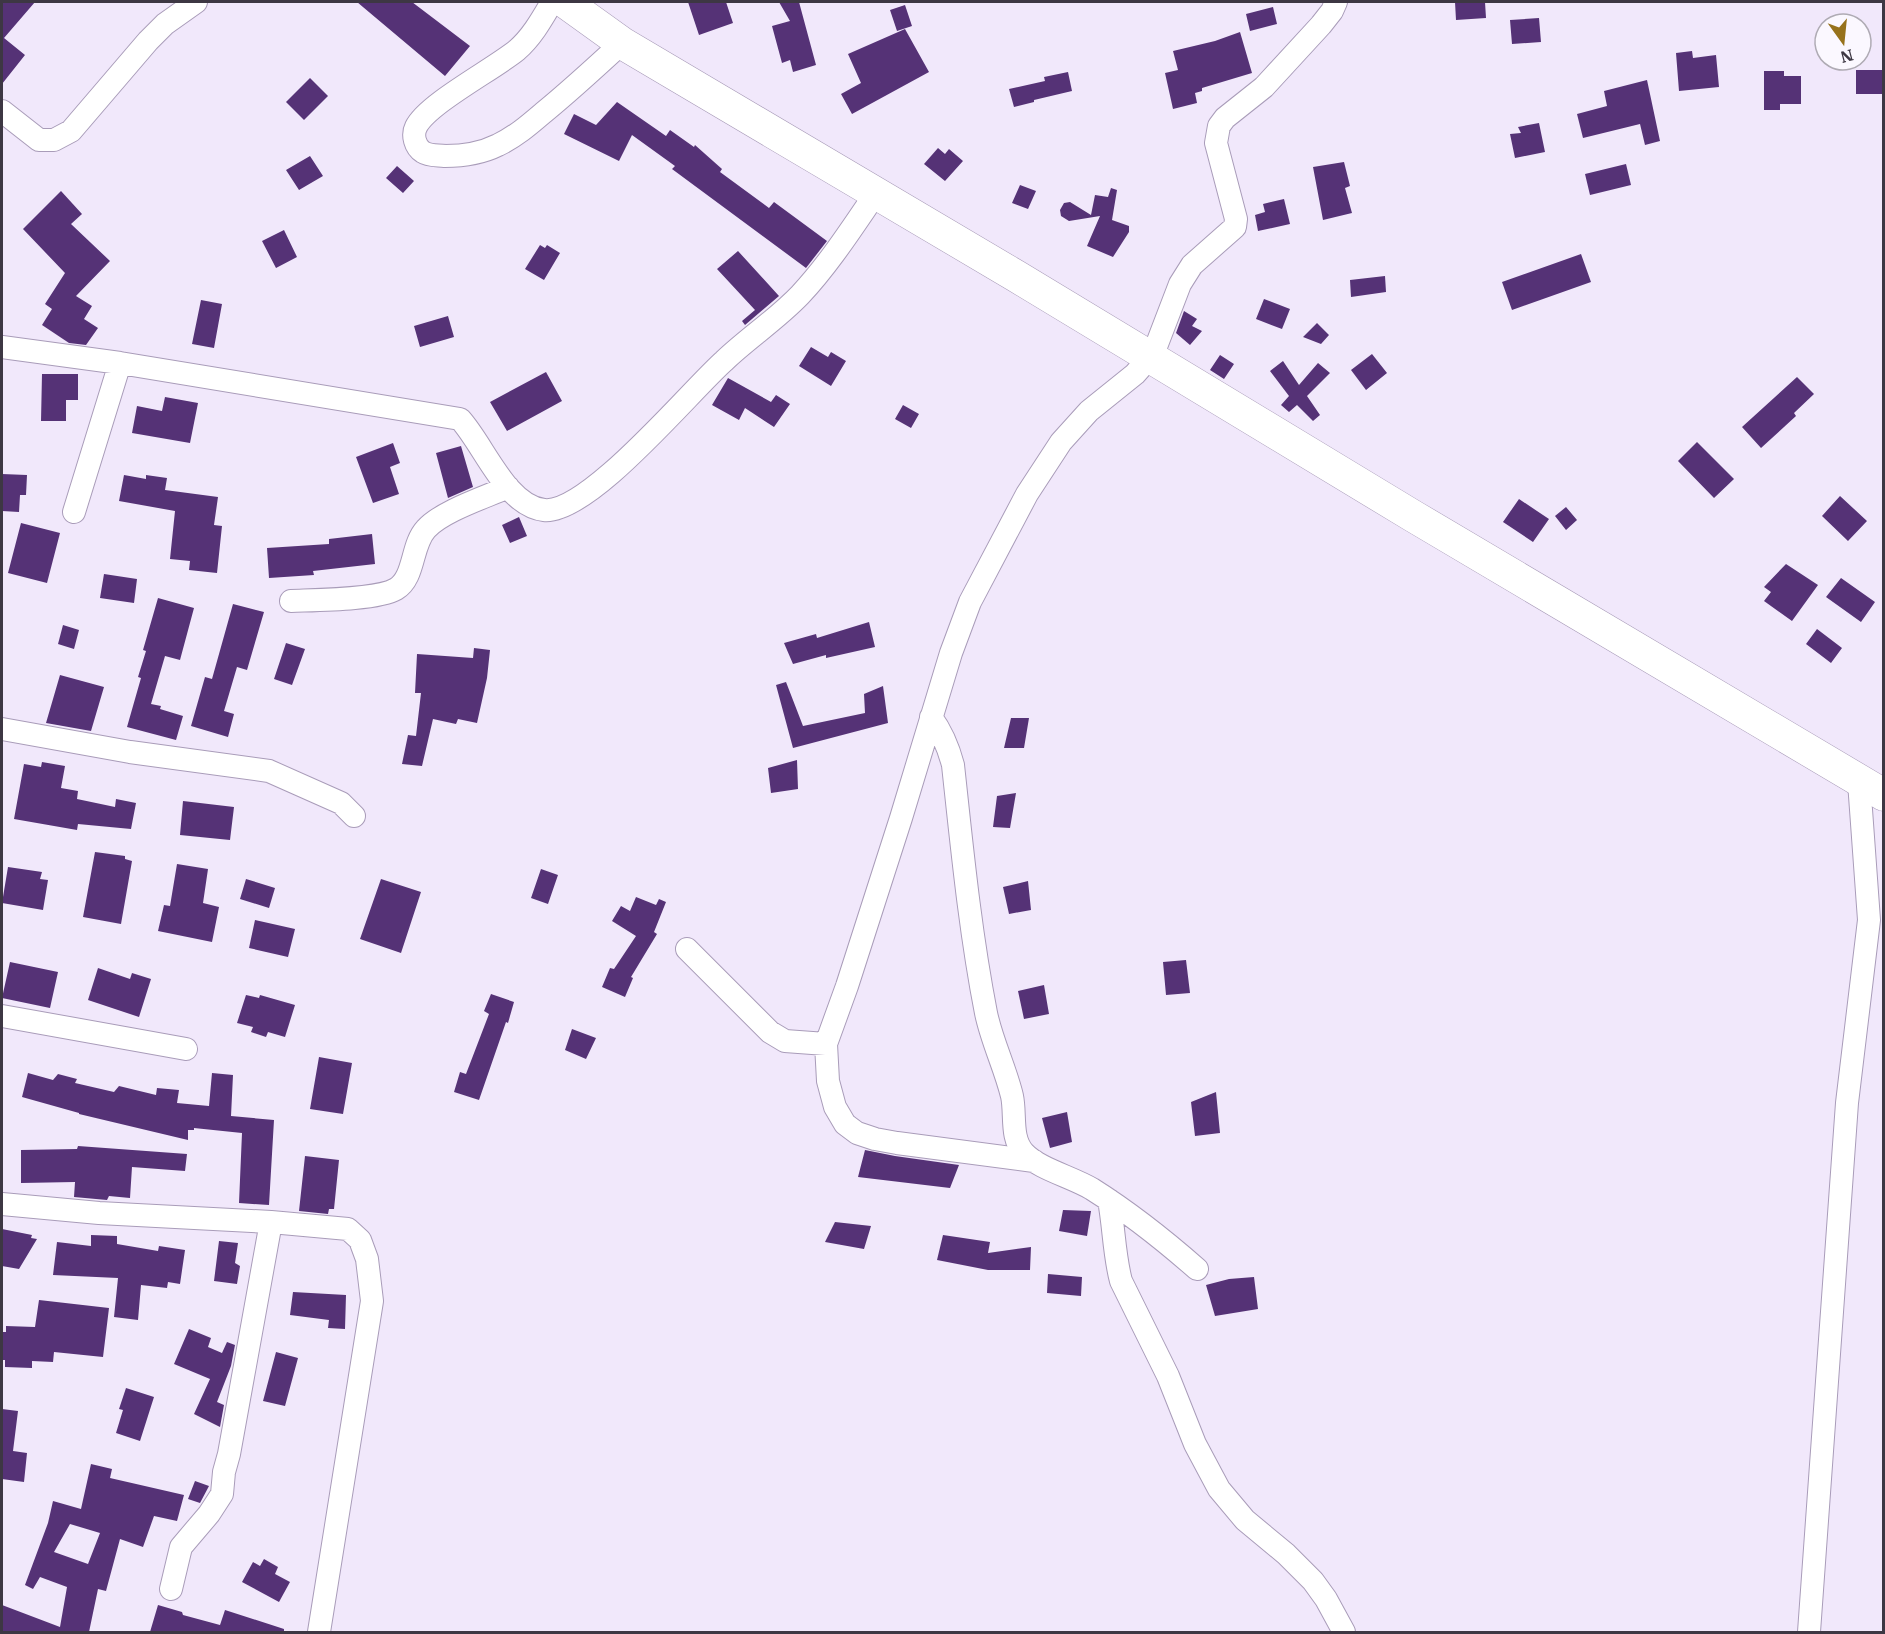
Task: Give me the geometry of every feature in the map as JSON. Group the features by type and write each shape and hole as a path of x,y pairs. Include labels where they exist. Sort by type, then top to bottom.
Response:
{"street":[{"path":"2,111 39,140 54,140 71,131 148,41 165,24 196,2"},
{"path":"552,2 531,36 518,49 423,118 416,127 414,136 421,151 432,155 456,156 498,145 520,132 547,110 622,43"},
{"path":"565,2 622,43 1871,789 1869,920 1847,1103 1809,1632"},
{"path":"1035,1161 897,1143 857,1133 845,1124 835,1107 828,1081 826,1044 901,818 951,653 970,602 1027,494 1061,442 1089,411 1135,374 1150,357 1180,284 1192,265 1235,227 1236,219 1216,143 1220,126 1225,118 1264,87 1321,25 1336,2"},
{"path":"2,347 120,363 460,419 508,487 530,506 547,511 565,506 603,480 676,411 722,362 799,296 838,248 876,193"},
{"path":"74,512 120,363"},
{"path":"291,602 382,595 398,588 406,579 418,541 426,529 439,518 508,487"},
{"path":"931,717 942,732 953,765 970,916 986,1015 1013,1099 1016,1138 1024,1153 1035,1161 1073,1179 1108,1200 1159,1236 1197,1269"},
{"path":"2,729 130,752 269,771 341,803 354,816"},
{"path":"687,950 770,1032 784,1041 826,1044"},
{"path":"2,1016 186,1049"},
{"path":"1108,1200 1121,1281 1168,1376 1195,1444 1218,1489 1239,1513 1313,1581 1344,1632"},
{"path":"2,1204 99,1213 271,1222 348,1229 360,1240 367,1259 372,1301 319,1632"},
{"path":"171,1589 180,1547 209,1515 222,1494 271,1222"}],"building":[{"path":"2,2 35,2 4,38 25,55 2,84"},
{"path":"357,2 412,2 470,46 445,76"},
{"path":"688,2 726,2 733,23 699,35"},
{"path":"779,2 799,2 816,65 793,72 790,60 782,63 772,26 790,21"},
{"path":"1455,2 1485,2 1486,18 1456,20"},
{"path":"905,5 912,26 897,31 890,10"},
{"path":"1273,7 1277,24 1250,31 1246,14"},
{"path":"1539,18 1541,42 1512,44 1510,20"},
{"path":"905,29 929,72 852,114 841,94 861,83 848,54"},
{"path":"1240,32 1252,73 1202,88 1202,91 1195,93 1197,103 1173,109 1165,73 1178,70 1173,51 1215,41"},
{"path":"1692,51 1693,58 1716,55 1719,87 1679,91 1676,53"},
{"path":"1884,70 1884,94 1856,94 1856,72"},
{"path":"1764,71 1784,71 1784,76 1801,76 1801,104 1780,104 1780,110 1764,110"},
{"path":"1068,72 1072,91 1014,107 1009,89 1045,81 1044,77"},
{"path":"310,78 328,96 304,120 286,102"},
{"path":"1647,80 1660,141 1645,145 1640,124 1583,138 1577,114 1607,106 1604,91"},
{"path":"617,102 666,136 670,130 694,147 695,145 722,169 720,172 769,208 774,202 827,241 806,268 672,169 675,166 632,135 619,161 564,134 574,114 596,125"},
{"path":"1539,123 1545,152 1515,158 1510,134 1521,133 1518,127"},
{"path":"938,148 945,154 949,149 963,161 945,181 924,164"},
{"path":"310,156 323,176 299,190 286,170"},
{"path":"1344,162 1350,186 1345,188 1352,213 1323,220 1313,167"},
{"path":"1626,164 1631,185 1590,195 1585,174"},
{"path":"397,166 414,181 403,193 386,178"},
{"path":"1020,185 1036,191 1028,209 1012,203"},
{"path":"1111,188 1117,190 1112,220 1129,226 1129,232 1113,257 1087,246 1100,216 1069,221 1061,216 1060,210 1064,203 1070,202 1091,215 1095,195 1108,197"},
{"path":"61,191 82,214 71,224 110,261 76,296 92,306 84,319 98,328 86,345 69,343 42,325 52,309 45,304 65,273 23,229"},
{"path":"1284,199 1290,224 1258,231 1255,215 1265,212 1263,204"},
{"path":"284,230 297,257 276,268 262,241"},
{"path":"540,245 545,248 547,245 560,253 544,280 525,269"},
{"path":"738,251 779,296 745,325 742,321 755,310 717,269"},
{"path":"1581,254 1591,282 1512,310 1502,282"},
{"path":"1385,276 1386,292 1351,297 1350,280"},
{"path":"1264,299 1290,309 1282,329 1256,319"},
{"path":"201,300 222,304 214,348 192,344"},
{"path":"1184,311 1197,319 1192,326 1202,331 1190,345 1176,333"},
{"path":"448,316 454,337 420,347 414,326"},
{"path":"1317,323 1329,335 1321,344 1303,337"},
{"path":"811,347 828,357 831,352 846,361 831,386 799,366"},
{"path":"1372,354 1387,373 1366,390 1351,370"},
{"path":"1220,355 1234,364 1224,379 1210,370"},
{"path":"1283,361 1299,385 1318,363 1330,373 1307,396 1320,415 1313,421 1297,405 1289,412 1281,405 1289,396 1270,371"},
{"path":"546,372 562,401 507,431 490,402"},
{"path":"42,374 78,374 78,400 66,400 66,421 41,421"},
{"path":"1797,377 1814,394 1794,413 1796,416 1761,448 1742,427"},
{"path":"728,378 771,402 776,395 790,404 774,427 745,408 739,420 712,405"},
{"path":"165,397 198,403 190,443 132,433 137,406 162,411"},
{"path":"903,405 919,414 911,428 895,419"},
{"path":"1697,442 1734,479 1714,498 1678,461"},
{"path":"393,443 400,463 390,467 399,494 373,503 356,457"},
{"path":"461,446 473,487 448,498 436,453"},
{"path":"2,474 27,475 26,495 20,495 19,512 2,511"},
{"path":"124,475 146,479 146,475 167,478 165,490 218,497 214,525 222,526 217,573 189,570 190,561 170,559 175,511 119,501"},
{"path":"1840,496 1867,521 1848,541 1822,516"},
{"path":"1519,499 1549,519 1533,542 1503,522"},
{"path":"1566,507 1577,520 1566,530 1555,516"},
{"path":"519,517 527,536 510,543 502,525"},
{"path":"21,523 60,533 47,583 8,573"},
{"path":"372,534 375,564 313,571 314,575 269,578 267,548 329,544 329,539"},
{"path":"1786,564 1818,585 1792,621 1764,601 1771,592 1764,587"},
{"path":"104,574 137,579 134,603 100,598"},
{"path":"1841,578 1875,602 1861,622 1826,597"},
{"path":"158,598 194,608 180,660 165,656 151,704 183,716 176,740 127,727 141,678 138,677 146,651 143,650"},
{"path":"233,604 264,612 247,670 237,667 224,711 234,714 228,737 191,726 205,677 212,679"},
{"path":"869,622 875,647 826,658 826,655 793,664 784,643 816,634 817,638"},
{"path":"63,625 79,630 74,649 58,644"},
{"path":"1817,629 1842,648 1831,663 1806,644"},
{"path":"286,643 305,649 292,685 274,679"},
{"path":"474,648 490,650 487,678 477,723 458,719 456,724 433,719 422,766 402,764 408,735 416,736 421,693 415,693 417,654 473,658"},
{"path":"60,675 104,687 91,731 46,723"},
{"path":"786,682 803,726 865,713 864,694 883,686 888,723 793,748 776,685"},
{"path":"1011,718 1029,718 1024,748 1004,748"},
{"path":"797,760 798,789 771,793 768,768"},
{"path":"42,762 65,766 61,788 78,791 77,799 115,807 116,799 136,803 131,829 78,824 77,830 14,819 24,764 41,767"},
{"path":"1016,793 1010,828 993,827 997,796"},
{"path":"183,801 234,807 230,840 180,835"},
{"path":"95,852 125,856 125,859 132,861 121,924 83,917"},
{"path":"177,864 208,869 203,903 219,907 212,942 158,931 164,905 170,906"},
{"path":"8,867 42,872 40,879 48,880 43,910 2,903"},
{"path":"541,869 558,875 548,904 531,898"},
{"path":"246,879 275,888 269,908 240,899"},
{"path":"381,879 421,892 401,953 360,939"},
{"path":"1028,881 1031,910 1009,914 1003,887"},
{"path":"636,897 656,905 659,899 666,902 654,932 657,934 631,977 633,978 625,997 602,987 610,968 614,969 636,936 612,921 621,906 630,911"},
{"path":"255,920 295,929 288,957 249,948"},
{"path":"1186,960 1190,993 1166,995 1163,962"},
{"path":"10,962 58,972 50,1008 2,998"},
{"path":"98,968 130,979 132,973 151,979 139,1017 88,1000"},
{"path":"1044,985 1049,1014 1024,1019 1018,991"},
{"path":"491,994 514,1002 479,1100 454,1092 460,1072 466,1074 489,1014 484,1011"},
{"path":"246,995 259,998 260,995 295,1005 285,1037 268,1032 266,1037 251,1032 253,1027 237,1023"},
{"path":"572,1029 596,1038 586,1059 565,1050"},
{"path":"319,1057 352,1063 343,1114 310,1109"},
{"path":"28,1073 53,1080 58,1074 77,1079 75,1083 114,1092 119,1086 156,1095 157,1088 179,1090 177,1103 209,1106 212,1073 233,1075 231,1116 274,1120 269,1205 239,1203 242,1133 194,1128 194,1130 188,1130 188,1140 79,1114 22,1097"},
{"path":"1216,1092 1220,1133 1195,1136 1191,1102"},
{"path":"1067,1112 1072,1142 1050,1148 1042,1118"},
{"path":"78,1146 187,1154 185,1171 132,1167 130,1198 109,1196 107,1200 74,1197 75,1182 21,1183 21,1150 77,1149"},
{"path":"865,1150 959,1165 950,1188 858,1177"},
{"path":"305,1156 339,1160 334,1209 329,1209 328,1214 299,1211"},
{"path":"1063,1210 1091,1211 1087,1236 1059,1231"},
{"path":"835,1222 871,1226 864,1249 825,1242"},
{"path":"2,1229 32,1235 31,1238 37,1239 19,1269 2,1266"},
{"path":"91,1235 117,1236 117,1244 158,1251 159,1246 185,1250 180,1284 168,1282 167,1288 141,1285 138,1320 114,1317 118,1278 53,1275 57,1242 91,1246"},
{"path":"943,1235 990,1242 988,1253 1031,1247 1030,1270 988,1270 937,1260"},
{"path":"219,1241 238,1243 235,1263 240,1266 237,1284 214,1281"},
{"path":"1048,1274 1082,1277 1081,1296 1047,1293"},
{"path":"1254,1277 1258,1309 1215,1316 1206,1285 1229,1279"},
{"path":"293,1292 346,1295 345,1329 328,1328 329,1320 290,1315"},
{"path":"39,1300 109,1308 103,1357 54,1352 53,1362 32,1361 32,1368 5,1367 5,1360 2,1360 2,1332 6,1332 6,1326 35,1327"},
{"path":"189,1329 211,1338 208,1347 222,1353 227,1342 235,1345 231,1366 217,1402 224,1405 220,1427 194,1414 210,1379 174,1364"},
{"path":"276,1352 298,1358 285,1406 263,1401"},
{"path":"126,1388 154,1397 140,1441 116,1433 123,1410 119,1409"},
{"path":"2,1409 18,1411 13,1451 27,1453 24,1482 2,1479"},
{"path":"91,1464 112,1469 110,1478 184,1495 177,1521 154,1516 143,1547 120,1539 106,1591 98,1589 89,1632 2,1632 2,1605 60,1627 67,1587 40,1577 33,1589 25,1585 48,1523 53,1501 81,1509","holes":["70,1524 100,1533 88,1564 54,1552"]},
{"path":"195,1481 209,1486 200,1503 188,1499"},
{"path":"264,1559 278,1567 275,1574 290,1582 279,1602 242,1582 253,1562 260,1566"},
{"path":"158,1605 182,1612 183,1615 220,1625 225,1610 284,1629 284,1632 150,1632"}]}
